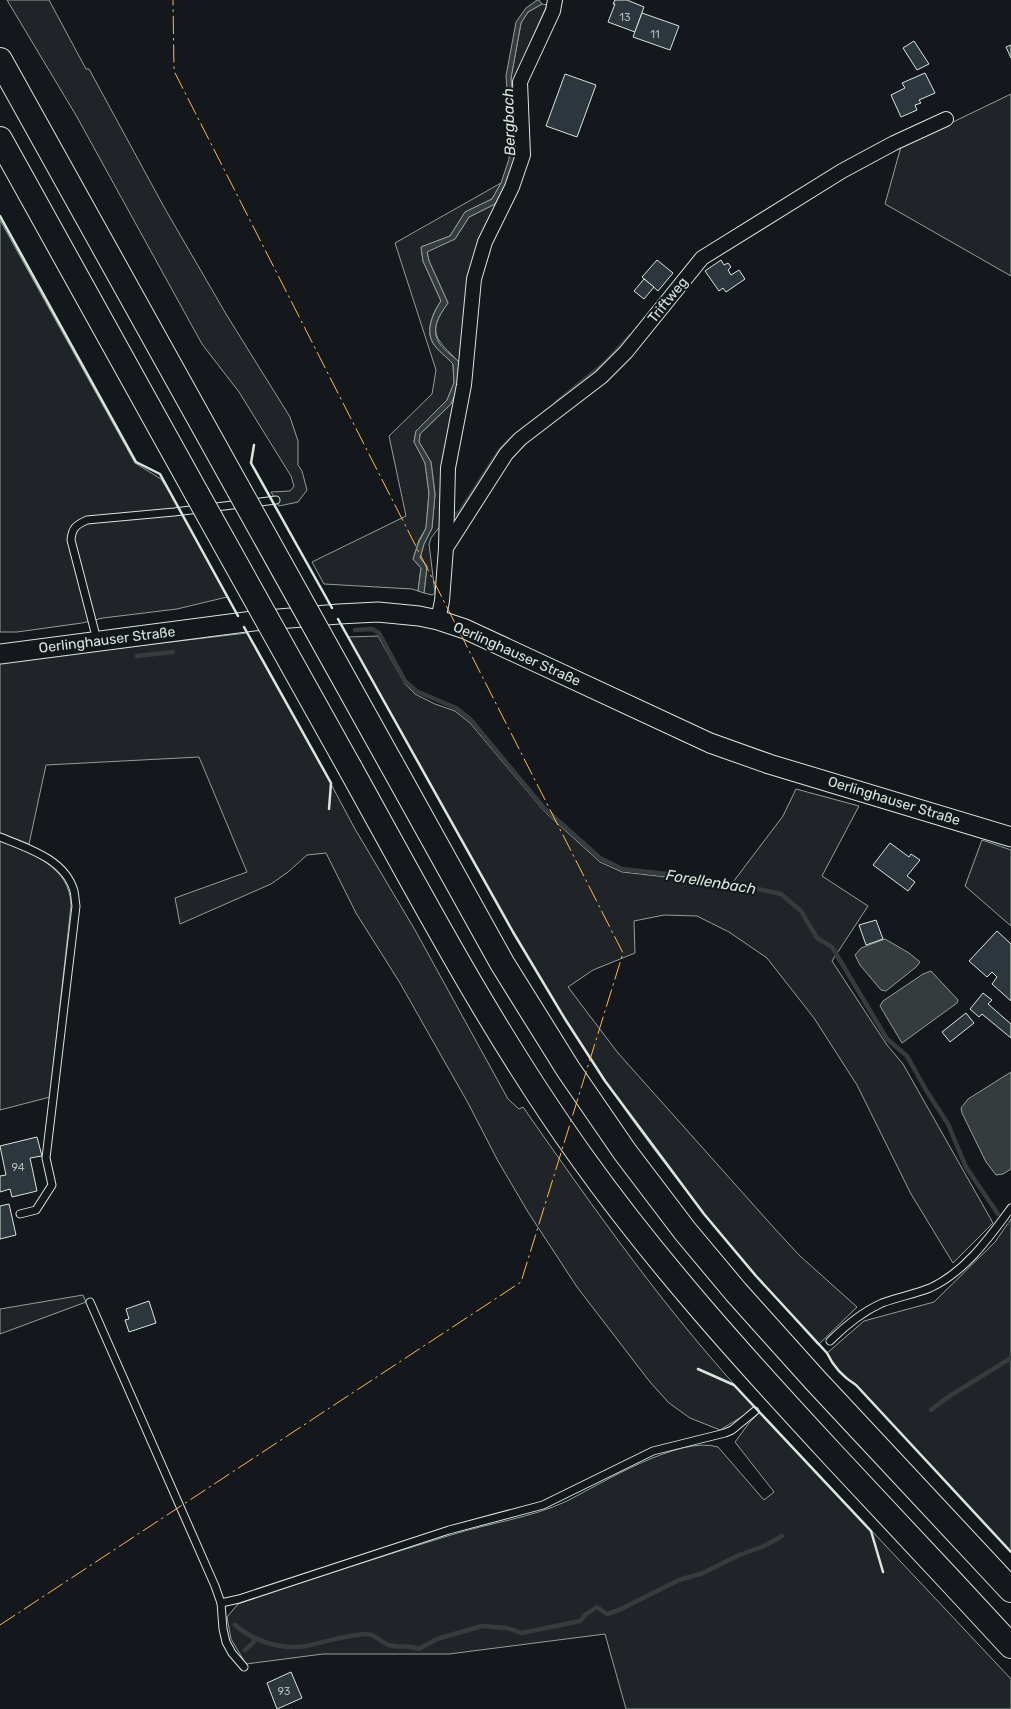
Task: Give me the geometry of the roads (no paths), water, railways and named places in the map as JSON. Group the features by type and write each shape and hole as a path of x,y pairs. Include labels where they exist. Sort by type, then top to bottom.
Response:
{"highway":[{"path":"0,60 502,963 568,1069 631,1160 685,1231 736,1292 815,1380 1011,1590"},
{"path":"0,138 443,936 515,1057 588,1166 654,1253 756,1371 1011,1646"}],"main road":[{"name":"Oerlinghauser Straße","path":"0,654 272,619 378,612 419,616 465,629 710,744 769,764 1011,837"}],"street":[{"name":"Triftweg","path":"438,620 442,601 446,548 448,468 464,385 474,279 485,242 512,187 522,155 520,82 553,11 555,0"},
{"name":"Triftweg","path":"446,548 506,454 520,439 601,377 626,352 702,258 842,171 894,143 946,119"}],"lane":[{"path":"98,641 71,540 75,525 87,520 276,500"},
{"path":"0,838 45,856 57,866 68,877 74,891 76,906 46,1158 52,1184 36,1210 20,1214"},
{"path":"830,1341 844,1327 863,1313 882,1304 930,1287 952,1274 970,1259 987,1240 1011,1208"},
{"path":"90,1302 221,1603 226,1642 232,1653 244,1667"},
{"path":"221,1603 239,1599 449,1530 543,1505 653,1451 732,1430 755,1411"}],"waterway":[{"path":"556,403 605,363 630,336"},
{"path":"454,515 460,512 500,450 513,437"},
{"name":"Forellenbach","path":"355,630 372,629 379,633 405,681 416,691 456,708 470,719 544,808 600,858 622,869 693,877 727,887 735,884 781,894 801,911 817,938 832,947 887,1039 907,1056 948,1124 966,1167 998,1214"},
{"name":"Forellenbach","path":"137,656 173,652"},
{"path":"931,1410 948,1397 1011,1358"},
{"path":"235,1625 259,1640 287,1647 306,1646 343,1637 370,1634 389,1645 419,1649 437,1639 482,1626 507,1628 522,1633 580,1621 597,1607 607,1614 619,1610 679,1580 703,1573 782,1536"},
{"path":"245,1650 255,1639"}],"water label":[{"name":"Bergbach","path":"509,122"}]}
